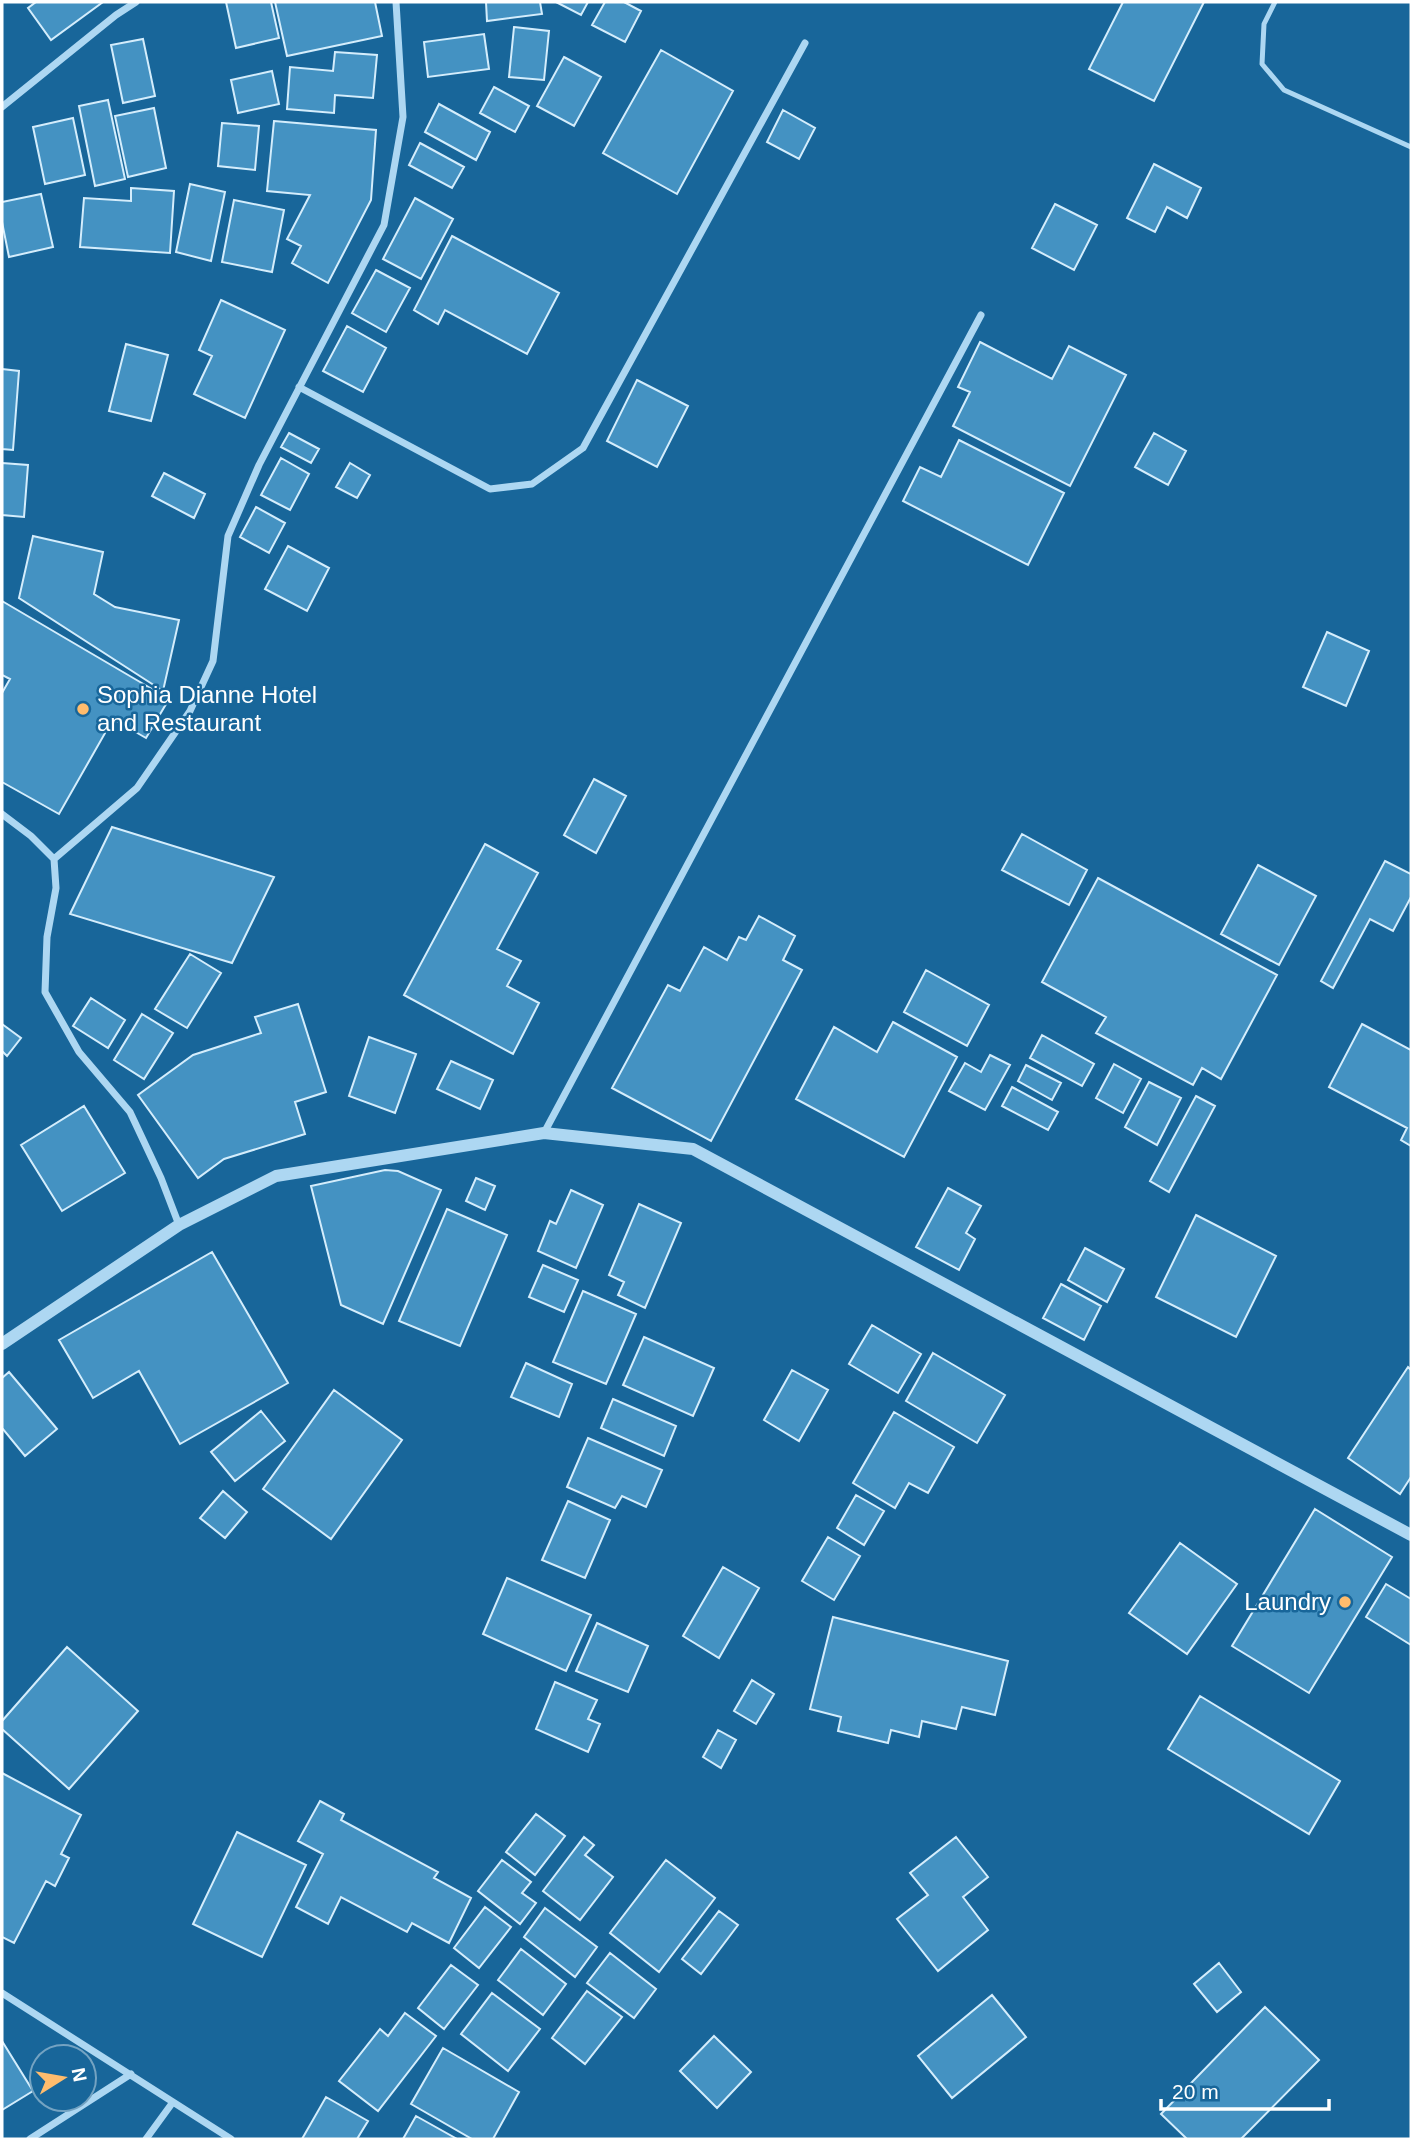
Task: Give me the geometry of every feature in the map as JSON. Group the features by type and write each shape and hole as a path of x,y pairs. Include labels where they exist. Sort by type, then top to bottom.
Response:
{"street":[{"path":"2,107 116,15 136,2"},
{"path":"54,859 137,788 190,711 213,661 228,536 259,465 384,225 403,117 396,2"},
{"path":"299,387 490,489 532,484 583,448 805,43"},
{"path":"544,1133 981,315"},
{"path":"2,814 31,836 54,859 56,888 47,937 45,992 79,1052 130,1112 179,1224"},
{"path":"2,1344 179,1224 276,1176 544,1133 693,1149 1411,1535"},
{"path":"2,1993 231,2139"},
{"path":"30,2139 131,2074"},
{"path":"145,2139 173,2102"}],"lane":[{"path":"1275,2 1264,24 1262,64 1284,90 1411,147"}],"building":[{"path":"36,2 103,2 51,40 28,8"},
{"path":"226,2 271,2 279,38 236,48"},
{"path":"275,2 375,2 382,36 287,56"},
{"path":"486,2 540,2 542,14 487,21"},
{"path":"556,2 588,2 581,15"},
{"path":"605,2 624,2 641,11 625,42 592,25"},
{"path":"1123,2 1204,2 1154,101 1089,69"},
{"path":"514,27 549,31 544,80 509,77"},
{"path":"484,34 489,69 428,77 424,42"},
{"path":"143,39 155,96 123,103 111,45"},
{"path":"661,50 733,91 677,194 603,153"},
{"path":"335,52 377,55 373,98 335,95 334,113 287,109 290,67 333,71"},
{"path":"564,57 601,77 574,126 537,106"},
{"path":"272,71 279,104 238,113 231,80"},
{"path":"494,87 529,106 515,132 480,113"},
{"path":"108,100 125,179 95,186 79,106"},
{"path":"439,104 490,132 476,160 425,132"},
{"path":"154,108 166,168 128,177 115,116"},
{"path":"783,110 815,128 799,159 767,142"},
{"path":"73,118 85,175 45,184 33,127"},
{"path":"274,121 376,130 371,200 328,283 292,263 301,246 287,239 310,195 267,191"},
{"path":"222,123 259,126 255,170 218,166"},
{"path":"420,143 464,167 452,188 409,165"},
{"path":"1154,164 1201,188 1187,218 1167,207 1155,232 1127,218"},
{"path":"190,184 225,192 211,261 176,252"},
{"path":"131,188 174,191 170,253 80,247 84,198 131,201"},
{"path":"41,194 53,247 9,257 2,222 2,202"},
{"path":"415,198 453,219 421,279 383,259"},
{"path":"234,200 284,210 272,272 222,262"},
{"path":"1055,204 1097,225 1074,270 1032,248"},
{"path":"452,236 559,293 527,354 445,310 438,324 414,310"},
{"path":"376,270 410,288 386,332 352,313"},
{"path":"221,300 285,330 245,418 194,394 212,356 199,350"},
{"path":"347,326 386,348 363,392 323,371"},
{"path":"980,342 1052,379 1069,346 1126,375 1070,486 953,426 970,392 958,387"},
{"path":"126,344 168,355 151,421 109,411"},
{"path":"2,369 19,371 13,450 2,449"},
{"path":"637,380 688,406 657,467 607,441"},
{"path":"289,433 319,449 311,463 281,447"},
{"path":"1154,433 1186,451 1168,485 1135,467"},
{"path":"959,440 1064,493 1028,565 903,501 920,467 941,477"},
{"path":"281,458 309,474 290,510 261,495"},
{"path":"2,463 28,465 24,517 2,515"},
{"path":"350,463 370,475 357,498 336,487"},
{"path":"164,473 205,494 194,518 152,496"},
{"path":"256,507 285,523 269,553 240,537"},
{"path":"33,536 103,552 94,594 115,607 179,620 163,691 19,598"},
{"path":"288,546 329,568 307,611 265,589"},
{"name":"Sophia Dianne Hotel and Restaurant","path":"2,601 169,699 146,738 113,719 59,814 2,782 2,693 10,679 2,675"},
{"name":"Sophia Dianne Hotel and Restaurant","path":"2,601 169,699 146,738 113,719 59,814 2,782 2,693 10,679 2,675"},
{"path":"1327,632 1369,651 1346,706 1303,687"},
{"path":"594,779 626,796 596,853 564,835"},
{"path":"112,827 274,877 232,963 70,914"},
{"path":"1022,834 1087,870 1069,905 1002,870"},
{"path":"485,844 538,873 497,949 521,961 507,986 539,1003 513,1054 404,995"},
{"path":"1385,861 1411,874 1411,897 1393,931 1370,919 1333,988 1321,981"},
{"path":"1258,865 1316,896 1279,965 1221,934"},
{"path":"1098,878 1277,975 1221,1079 1202,1068 1193,1085 1096,1033 1106,1017 1042,982"},
{"path":"759,916 795,936 783,960 802,970 711,1141 612,1088 668,985 680,991 704,947 727,960 739,937 746,940"},
{"path":"190,954 221,973 187,1028 155,1009"},
{"path":"926,970 989,1005 967,1046 904,1012"},
{"path":"91,998 125,1020 108,1048 73,1026"},
{"path":"298,1004 326,1092 295,1102 305,1134 224,1159 198,1178 138,1095 193,1055 261,1033 255,1017"},
{"path":"142,1014 173,1033 144,1079 114,1060"},
{"path":"893,1022 957,1057 904,1157 796,1099 834,1027 877,1052"},
{"path":"2,1024 21,1038 7,1056 2,1051"},
{"path":"1362,1024 1411,1050 1411,1146 1401,1140 1407,1128 1329,1087"},
{"path":"1042,1035 1094,1064 1082,1086 1030,1058"},
{"path":"369,1037 416,1054 395,1113 349,1096"},
{"path":"990,1055 1010,1065 985,1110 949,1091 965,1063 981,1072"},
{"path":"451,1061 493,1080 480,1109 437,1089"},
{"path":"1114,1064 1141,1079 1123,1113 1096,1098"},
{"path":"1026,1065 1061,1083 1052,1100 1018,1081"},
{"path":"1149,1082 1181,1098 1157,1145 1125,1127"},
{"path":"1012,1087 1058,1112 1048,1130 1002,1106"},
{"path":"1196,1096 1215,1106 1169,1192 1150,1181"},
{"path":"84,1106 125,1173 62,1211 21,1145"},
{"path":"385,1170 398,1171 441,1190 383,1324 341,1305 311,1186"},
{"path":"476,1178 495,1186 485,1210 466,1201"},
{"path":"948,1188 981,1206 966,1233 975,1239 959,1270 916,1247"},
{"path":"571,1190 603,1205 576,1268 538,1251 550,1221 556,1224"},
{"path":"639,1204 681,1223 645,1308 618,1295 624,1282 609,1275"},
{"path":"447,1209 507,1235 460,1346 399,1321"},
{"path":"1196,1215 1276,1256 1236,1337 1156,1297"},
{"path":"1085,1248 1124,1269 1107,1302 1068,1280"},
{"path":"212,1252 288,1383 180,1444 139,1371 93,1398 59,1340"},
{"path":"543,1265 578,1280 564,1312 529,1297"},
{"path":"1061,1284 1101,1306 1084,1340 1043,1318"},
{"path":"583,1291 636,1314 606,1384 553,1362"},
{"path":"872,1325 921,1354 898,1393 849,1364"},
{"path":"644,1337 714,1368 693,1416 623,1385"},
{"path":"933,1353 1005,1395 977,1443 906,1401"},
{"path":"526,1363 572,1384 559,1417 511,1397"},
{"path":"1408,1367 1411,1370 1411,1477 1400,1494 1348,1458"},
{"path":"792,1370 828,1390 799,1441 764,1420"},
{"path":"9,1372 57,1429 25,1456 2,1428 2,1378"},
{"path":"334,1390 402,1440 331,1539 263,1489"},
{"path":"613,1399 676,1426 664,1456 601,1428"},
{"path":"261,1411 285,1441 235,1481 211,1452"},
{"path":"894,1412 954,1447 928,1493 909,1483 895,1508 853,1483"},
{"path":"588,1438 662,1470 646,1507 622,1496 615,1508 567,1487"},
{"path":"223,1491 247,1512 225,1538 200,1518"},
{"path":"856,1495 884,1511 864,1545 837,1528"},
{"path":"568,1501 610,1520 585,1578 542,1560"},
{"path":"1315,1509 1392,1557 1309,1693 1232,1646"},
{"path":"828,1537 860,1556 834,1600 802,1581"},
{"path":"1180,1543 1237,1584 1187,1654 1129,1613"},
{"path":"723,1567 759,1588 719,1658 683,1636"},
{"path":"507,1578 591,1615 566,1671 483,1634"},
{"path":"1386,1584 1411,1599 1411,1645 1366,1617"},
{"path":"833,1617 1008,1661 995,1715 962,1707 956,1729 922,1721 919,1737 891,1730 888,1743 838,1731 841,1717 810,1709"},
{"path":"597,1623 648,1646 628,1692 576,1671"},
{"path":"67,1647 138,1711 69,1789 2,1729 2,1721"},
{"path":"752,1680 774,1694 756,1724 734,1711"},
{"path":"555,1682 597,1700 588,1719 600,1724 588,1752 536,1729"},
{"path":"1200,1696 1340,1781 1309,1834 1168,1749"},
{"path":"718,1730 736,1740 721,1768 703,1757"},
{"path":"2,1773 81,1815 61,1854 69,1858 55,1886 46,1881 14,1943 2,1937"},
{"path":"320,1801 344,1814 341,1820 438,1872 434,1878 471,1898 449,1943 412,1923 407,1932 341,1897 328,1924 296,1907 323,1854 298,1841"},
{"path":"536,1814 565,1836 535,1875 506,1852"},
{"path":"237,1832 306,1865 262,1957 193,1924"},
{"path":"584,1837 594,1845 585,1855 613,1877 580,1920 543,1891"},
{"path":"956,1837 988,1877 963,1897 988,1930 938,1971 897,1919 928,1895 910,1873"},
{"path":"502,1860 531,1882 522,1893 536,1903 520,1924 478,1891"},
{"path":"666,1860 715,1898 659,1972 610,1933"},
{"path":"485,1907 511,1927 479,1968 454,1948"},
{"path":"545,1908 597,1947 575,1977 524,1937"},
{"path":"719,1911 738,1925 701,1974 682,1959"},
{"path":"521,1949 566,1984 543,2015 498,1980"},
{"path":"610,1953 656,1989 634,2018 587,1983"},
{"path":"1219,1963 1241,1992 1217,2012 1194,1984"},
{"path":"451,1965 478,1985 444,2029 418,2008"},
{"path":"587,1991 622,2017 585,2064 552,2038"},
{"path":"492,1993 540,2029 508,2071 461,2034"},
{"path":"992,1995 1026,2037 952,2098 918,2056"},
{"path":"1265,2007 1319,2060 1241,2139 1187,2139 1161,2114"},
{"path":"405,2013 436,2036 378,2111 339,2081 380,2029 388,2036"},
{"path":"714,2036 751,2072 717,2108 680,2071"},
{"path":"2,2041 28,2083 28,2094 2,2110"},
{"path":"443,2048 519,2092 493,2139 472,2139 411,2104"},
{"path":"326,2097 368,2121 357,2139 302,2139"},
{"path":"416,2116 457,2139 403,2139"}],"place":[{"name":"Sophia Dianne Hotel and Restaurant","path":"83,709"},
{"name":"Laundry","path":"1345,1602"}]}
